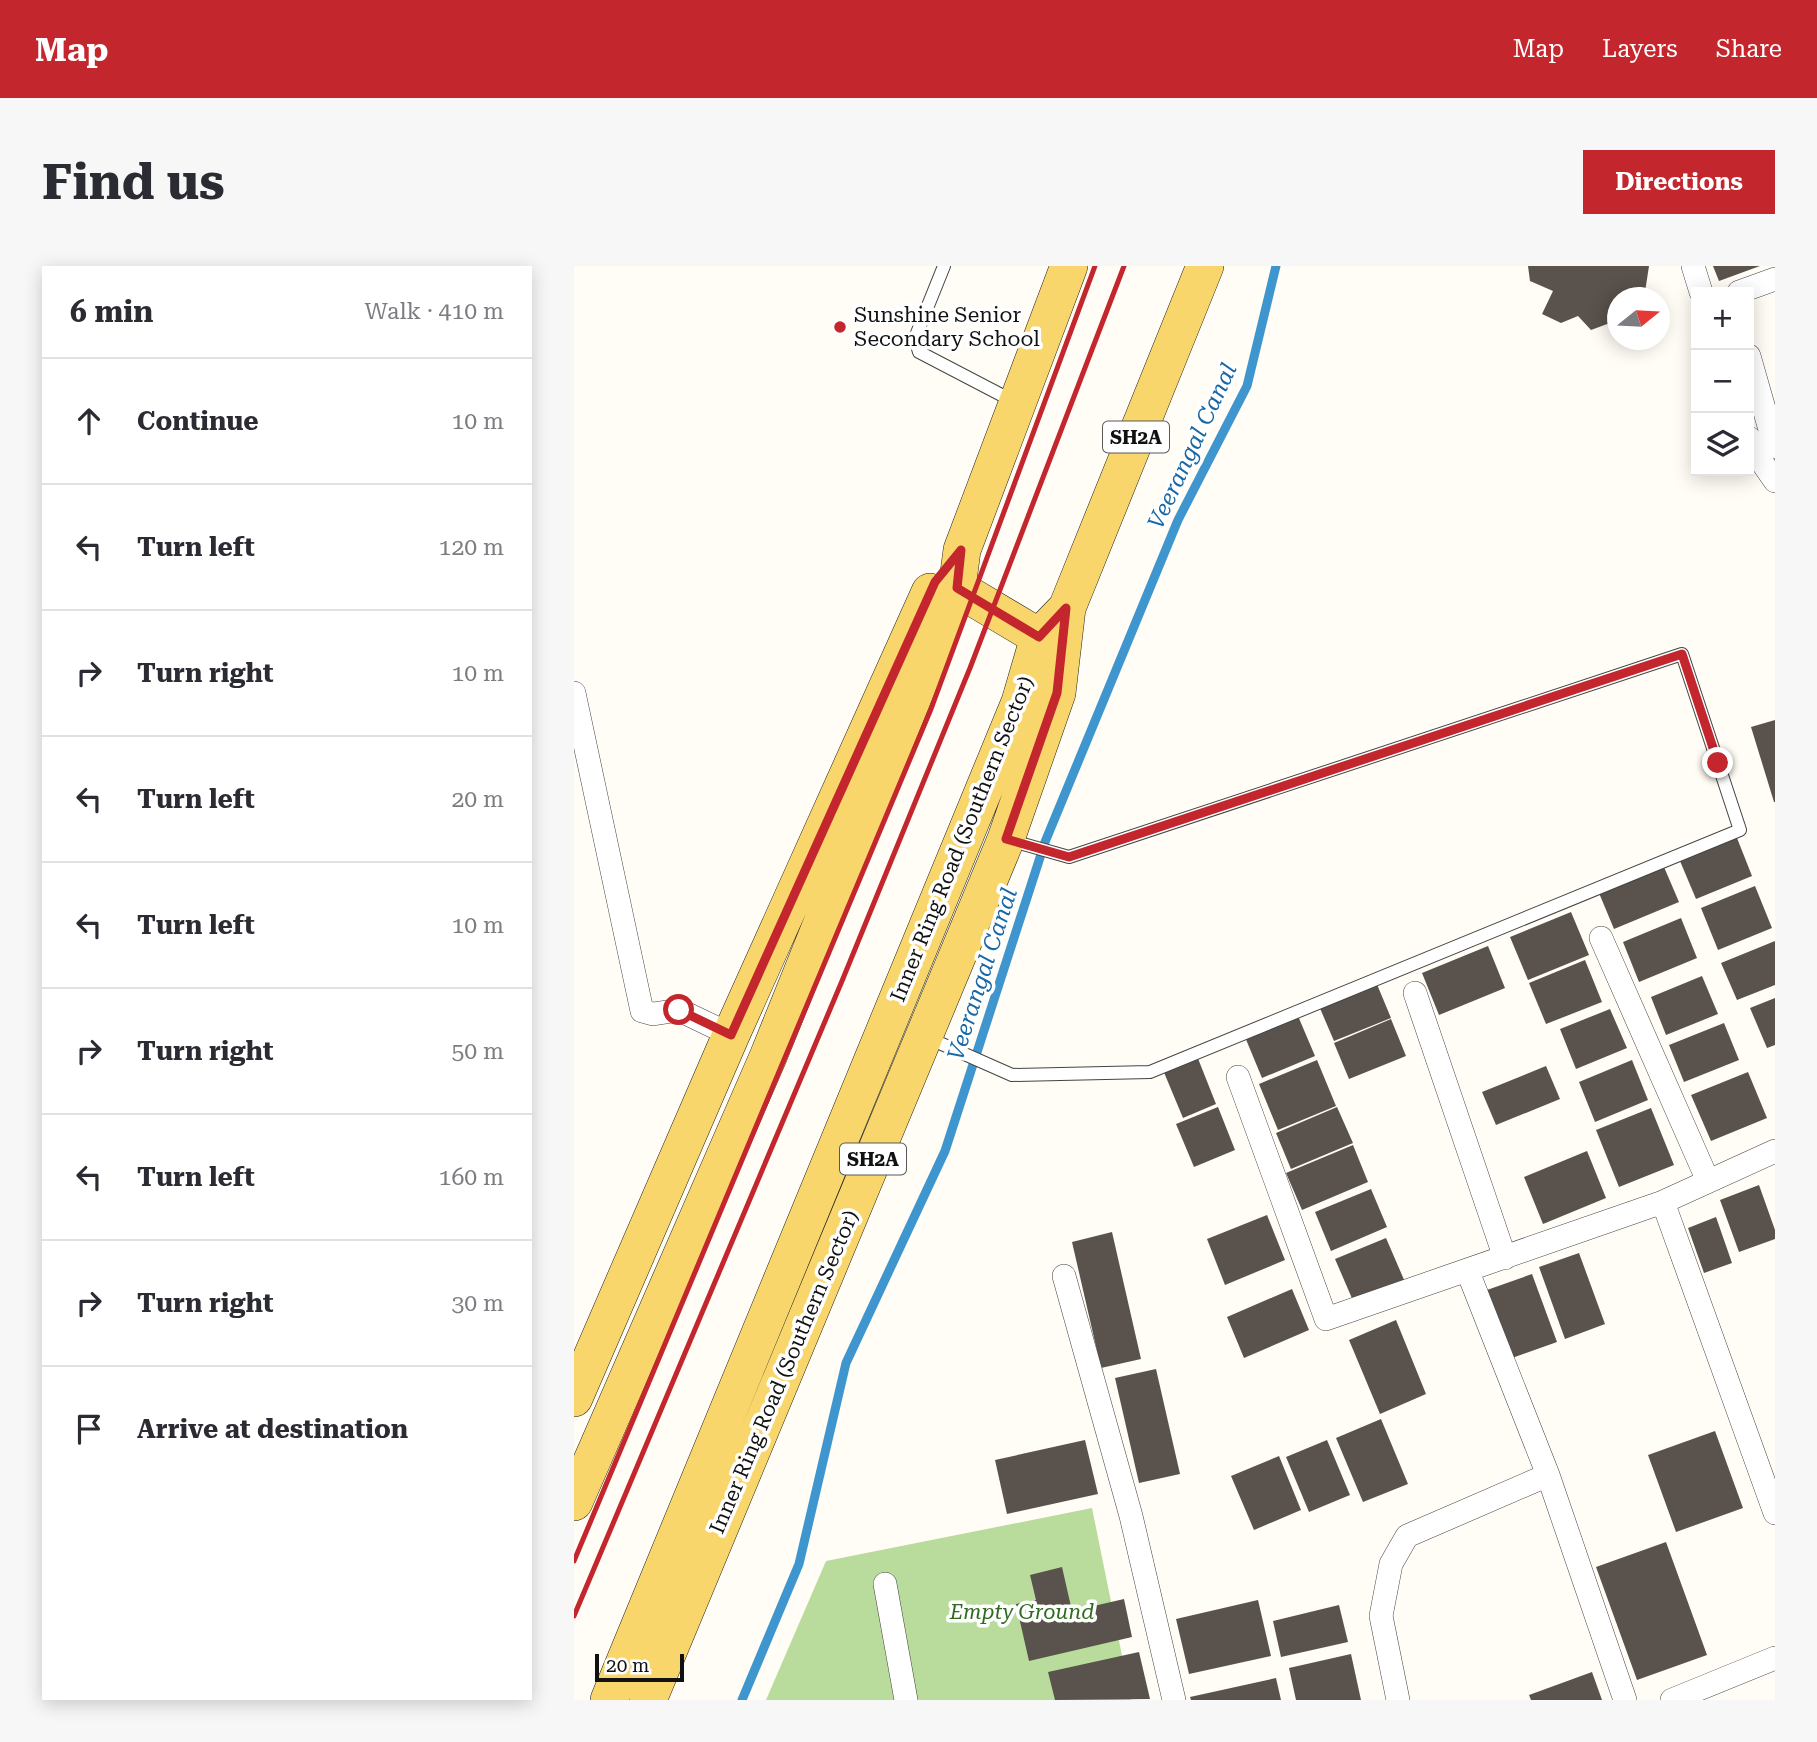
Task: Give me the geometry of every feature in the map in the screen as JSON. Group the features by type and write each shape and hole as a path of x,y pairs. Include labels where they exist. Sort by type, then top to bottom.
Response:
{"main road":[{"path":"574,1502 768,1057 957,588 961,550 1069,266"},
{"name":"Inner Ring Road (Southern Sector)","path":"648,1700 924,1036 1017,843 1057,693 1066,608 1205,266"},
{"path":"574,1398 731,1035 935,582 961,550"},
{"path":"957,588 1039,637"},
{"name":"Inner Ring Road (Southern Sector)","path":"609,1700 1020,702 1039,637 1066,608"}],"street":[{"path":"1693,266 1700,287"},
{"path":"1753,287 1775,279"},
{"path":"1754,393 1775,447"},
{"path":"1754,451 1775,481"},
{"path":"574,693 642,1011 653,1014 679,1010 731,1035"},
{"path":"1601,938 1707,1181"},
{"path":"1415,993 1505,1258"},
{"path":"1238,1077 1326,1319 1468,1272 1663,1202 1775,1151"},
{"path":"1663,1202 1775,1513"},
{"path":"1468,1272 1548,1475 1625,1700"},
{"path":"1065,1276 1131,1516 1174,1700"},
{"path":"1398,1700 1381,1616 1391,1564 1407,1536 1548,1475"},
{"path":"886,1584 906,1700"},
{"path":"1672,1700 1775,1658"}],"lane":[{"path":"944,266 915,338 919,352 1017,403"},
{"path":"924,1036 1012,1075 1150,1072 1740,830 1682,654 1069,857 1017,843"}],"green space":[{"name":"Empty Ground","path":"1092,1508 1131,1700 766,1700 826,1561"}],"building":[{"path":"1528,266 1649,266 1646,287 1607,287 1607,324 1591,330 1578,316 1561,323 1542,314 1553,291 1530,281"},
{"path":"1713,266 1760,266 1719,281"},
{"path":"1775,720 1775,802 1774,802 1751,727"},
{"path":"1737,838 1752,876 1696,899 1680,861"},
{"path":"1664,867 1679,902 1614,929 1599,893"},
{"path":"1755,886 1772,928 1718,950 1701,908"},
{"path":"1571,912 1589,955 1528,980 1510,937"},
{"path":"1681,918 1697,958 1639,982 1623,942"},
{"path":"1775,941 1775,985 1737,1000 1721,963"},
{"path":"1488,946 1505,988 1439,1015 1422,973"},
{"path":"1585,960 1602,1002 1546,1024 1529,983"},
{"path":"1702,976 1718,1014 1666,1035 1651,997"},
{"path":"1376,982 1391,1018 1334,1041 1319,1006"},
{"path":"1775,998 1775,1045 1767,1048 1750,1008"},
{"path":"1610,1009 1627,1048 1576,1069 1560,1029"},
{"path":"1298,1016 1315,1056 1262,1078 1245,1037"},
{"path":"1391,1019 1406,1056 1349,1079 1334,1043"},
{"path":"1724,1023 1739,1060 1684,1082 1669,1045"},
{"path":"1197,1056 1216,1104 1183,1118 1163,1070"},
{"path":"1317,1060 1336,1106 1278,1130 1259,1084"},
{"path":"1632,1060 1648,1100 1595,1122 1579,1082"},
{"path":"1546,1066 1560,1099 1496,1125 1482,1092"},
{"path":"1748,1072 1767,1118 1711,1141 1691,1095"},
{"path":"1218,1107 1235,1150 1194,1167 1176,1124"},
{"path":"1337,1107 1353,1143 1291,1169 1276,1133"},
{"path":"1651,1108 1674,1165 1619,1187 1596,1130"},
{"path":"1353,1145 1368,1182 1302,1210 1286,1173"},
{"path":"1587,1151 1606,1198 1543,1224 1524,1177"},
{"path":"1759,1185 1775,1230 1775,1239 1739,1252 1720,1200"},
{"path":"1371,1189 1387,1227 1331,1251 1315,1212"},
{"path":"1267,1215 1285,1260 1225,1285 1207,1239"},
{"path":"1716,1217 1732,1263 1704,1273 1688,1228"},
{"path":"1112,1232 1141,1359 1101,1368 1072,1242"},
{"path":"1386,1238 1405,1282 1354,1303 1335,1259"},
{"path":"1579,1253 1605,1324 1565,1339 1539,1267"},
{"path":"1532,1274 1557,1342 1512,1358 1487,1290"},
{"path":"1292,1289 1309,1330 1244,1358 1227,1317"},
{"path":"1396,1320 1426,1394 1380,1414 1349,1340"},
{"path":"1156,1369 1180,1474 1139,1483 1115,1378"},
{"path":"1381,1419 1408,1484 1363,1502 1336,1438"},
{"path":"1715,1431 1743,1508 1676,1532 1648,1455"},
{"path":"1085,1440 1098,1494 1007,1514 995,1460"},
{"path":"1327,1440 1350,1495 1309,1512 1286,1457"},
{"path":"1279,1456 1301,1510 1254,1530 1231,1476"},
{"path":"1666,1542 1707,1655 1637,1680 1596,1567"},
{"path":"1062,1567 1072,1611 1124,1599 1132,1637 1029,1661 1016,1604 1036,1600 1030,1575"},
{"path":"1258,1600 1271,1656 1189,1674 1176,1619"},
{"path":"1339,1605 1348,1642 1281,1657 1273,1621"},
{"path":"1139,1652 1150,1699 1055,1700 1048,1672"},
{"path":"1351,1654 1361,1700 1296,1700 1289,1668"},
{"path":"1592,1672 1602,1700 1531,1700 1529,1695"},
{"path":"1276,1678 1281,1700 1191,1700 1190,1697"}],"waterway":[{"name":"Veerangal Canal","path":"742,1700 799,1564 846,1363 945,1151 1045,842 1178,520 1247,386 1276,266"}],"railway":[{"path":"574,1561 931,709 1095,266"},
{"path":"574,1616 842,981 970,668 1124,266"}],"place":[{"name":"Sunshine Senior Secondary School","path":"840,327"}],"route":[{"path":"679,1010 731,1035 935,582 961,550 957,588 1039,637 1066,608 1057,693 1006,839 1069,857 1682,654 1718,763"}]}
